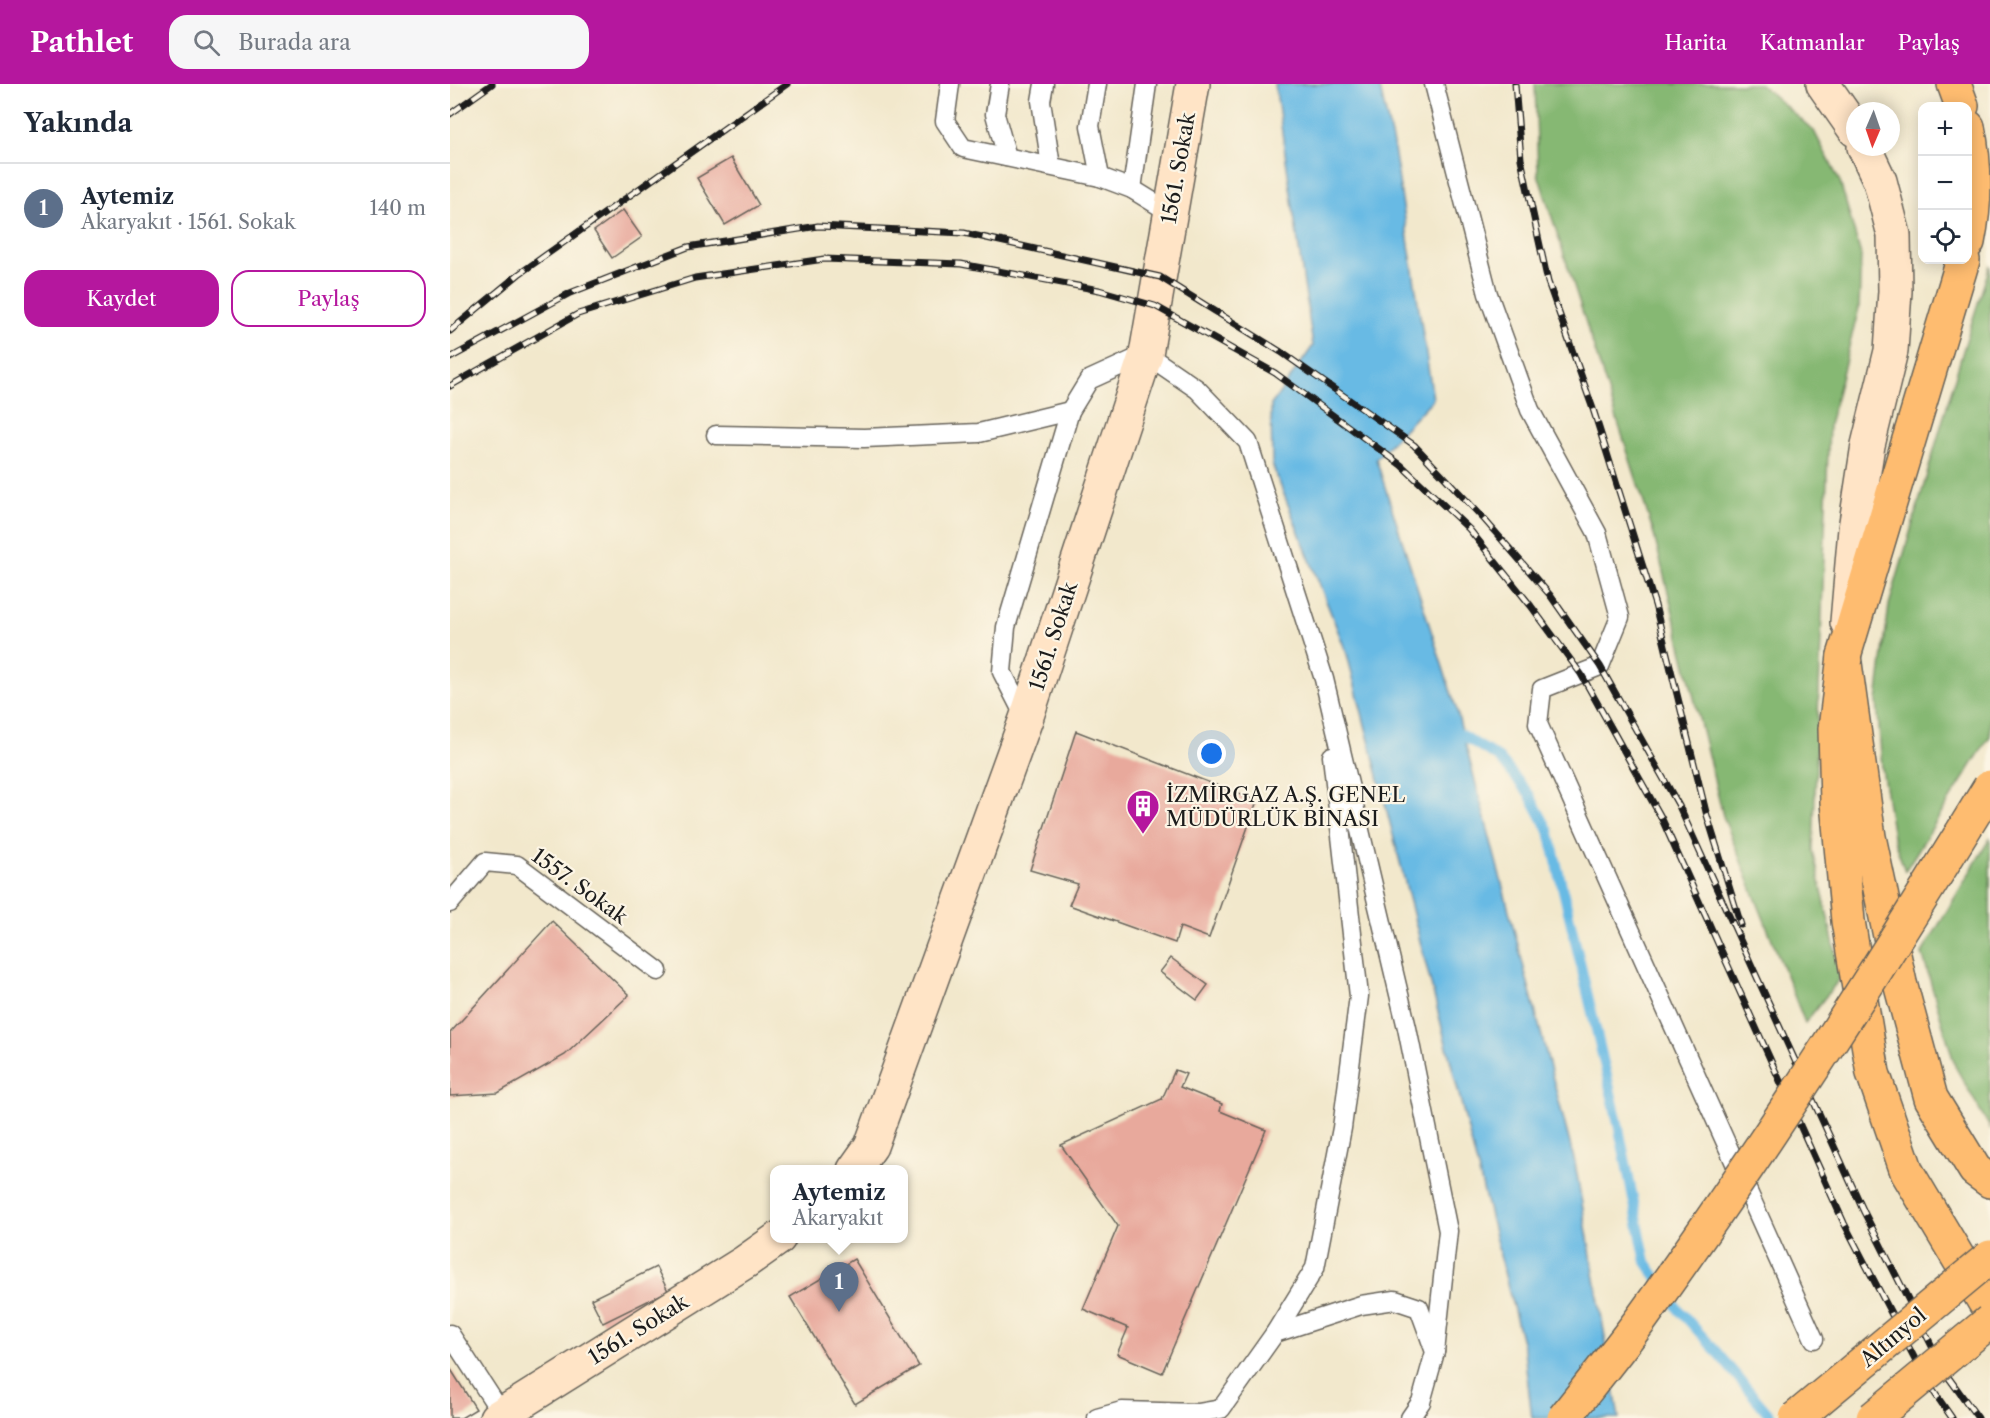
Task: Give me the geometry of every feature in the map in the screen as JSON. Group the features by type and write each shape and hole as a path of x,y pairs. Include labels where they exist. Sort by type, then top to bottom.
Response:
{"main road":[{"name":"1561. Sokak","path":"858,1165 871,1146 1026,719 1146,354 1192,84"},
{"path":"1823,84 1846,117"},
{"path":"1954,84 1961,102"},
{"path":"1868,156 1880,181 1894,235 1895,291 1891,351 1869,445 1855,529 1835,729 1837,802 1848,921 1873,1073 1907,1172 1990,1311"},
{"path":"1972,156 1975,196 1972,216"},
{"path":"1962,264 1844,656 1869,837 1900,983 1931,1098 1976,1170 1990,1181"},
{"path":"1564,1418 1640,1320 1731,1194 1826,1050 1990,787"},
{"name":"1561. Sokak","path":"499,1416 773,1243"},
{"name":"Altınyol","path":"1796,1418 1990,1257"},
{"path":"1873,1418 1990,1321"}],"lane":[{"path":"950,84 945,121 963,148 1100,177 1132,189 1171,213"},
{"path":"1000,84 995,114 1007,157"},
{"path":"1044,84 1041,101 1051,166"},
{"path":"1097,84 1090,126 1100,177"},
{"path":"1132,189 1147,84"},
{"path":"1434,84 1488,294 1530,410 1597,533 1620,617 1600,666 1542,689 1538,724 1814,1339"},
{"path":"1026,719 1002,672 1006,627 1070,411 1089,380 1146,354 1197,389 1248,442 1324,679 1407,1028 1448,1232 1435,1352 1421,1402 1410,1418"},
{"path":"716,435 864,438 979,433 1070,411"},
{"path":"1097,1418 1122,1411 1198,1413 1221,1409 1275,1333 1315,1268 1342,1128 1359,996 1324,679"},
{"name":"1557. Sokak","path":"450,903 485,862 517,865 658,971"},
{"path":"1275,1333 1361,1305 1395,1300 1419,1308 1435,1352"},
{"path":"450,1334 499,1416"}],"green space":[{"path":"1535,84 1760,84 1814,131 1840,182 1861,255 1859,308 1829,425 1813,850 1841,977 1805,1023 1723,816 1653,531 1538,174"},
{"path":"1990,265 1990,736 1905,871 1893,837 1882,768 1877,701 1889,605"},
{"path":"1990,838 1990,1128 1955,1066 1922,953"}],"water":[{"path":"1275,84 1379,84 1394,149 1433,399 1376,459 1456,708 1575,1163 1619,1418 1532,1418 1524,1350 1347,654 1272,464 1271,405 1313,346"}],"building":[{"path":"731,158 759,205 725,225 697,178"},
{"path":"623,210 642,237 612,258 594,231"},
{"name":"İZMİRGAZ A.Ş. GENEL MÜDÜRLÜK BİNASI","path":"1076,731 1257,801 1209,938 1180,927 1175,943 1069,905 1078,884 1030,870"},
{"path":"552,921 629,995 565,1055 498,1093 450,1096 450,1033"},
{"path":"1171,958 1208,985 1197,1000 1160,972"},
{"path":"1175,1070 1186,1074 1180,1087 1222,1104 1220,1111 1266,1130 1162,1373 1117,1354 1128,1328 1083,1309 1118,1226 1061,1145 1162,1099"},
{"path":"854,1259 919,1366 855,1404 790,1297"},
{"path":"656,1267 668,1291 603,1323 591,1299"},
{"path":"450,1368 476,1409 461,1418 450,1418"}],"waterway":[{"path":"1452,729 1499,758 1529,794 1549,831 1616,1114 1646,1262 1678,1309 1772,1418"}],"railway":[{"path":"450,114 492,84"},
{"path":"450,331 519,274 787,84"},
{"path":"1515,84 1521,159 1548,282 1593,409 1655,605 1706,812 1741,925"},
{"path":"450,358 570,293 688,247 818,226 964,233 1160,277 1281,352 1414,445 1483,518 1550,595 1600,666 1679,806 1864,1212 1946,1374 1978,1418"},
{"path":"450,386 578,314 695,278 824,259 961,264 1099,290 1155,306 1275,373 1401,465 1469,529 1531,606 1581,674 1661,817 1844,1223 1927,1382 1952,1418"}],"place":[{"name":"İZMİRGAZ A.Ş. GENEL MÜDÜRLÜK BİNASI","path":"1143,835"},
{"name":"Aytemiz","path":"839,1312"}]}
